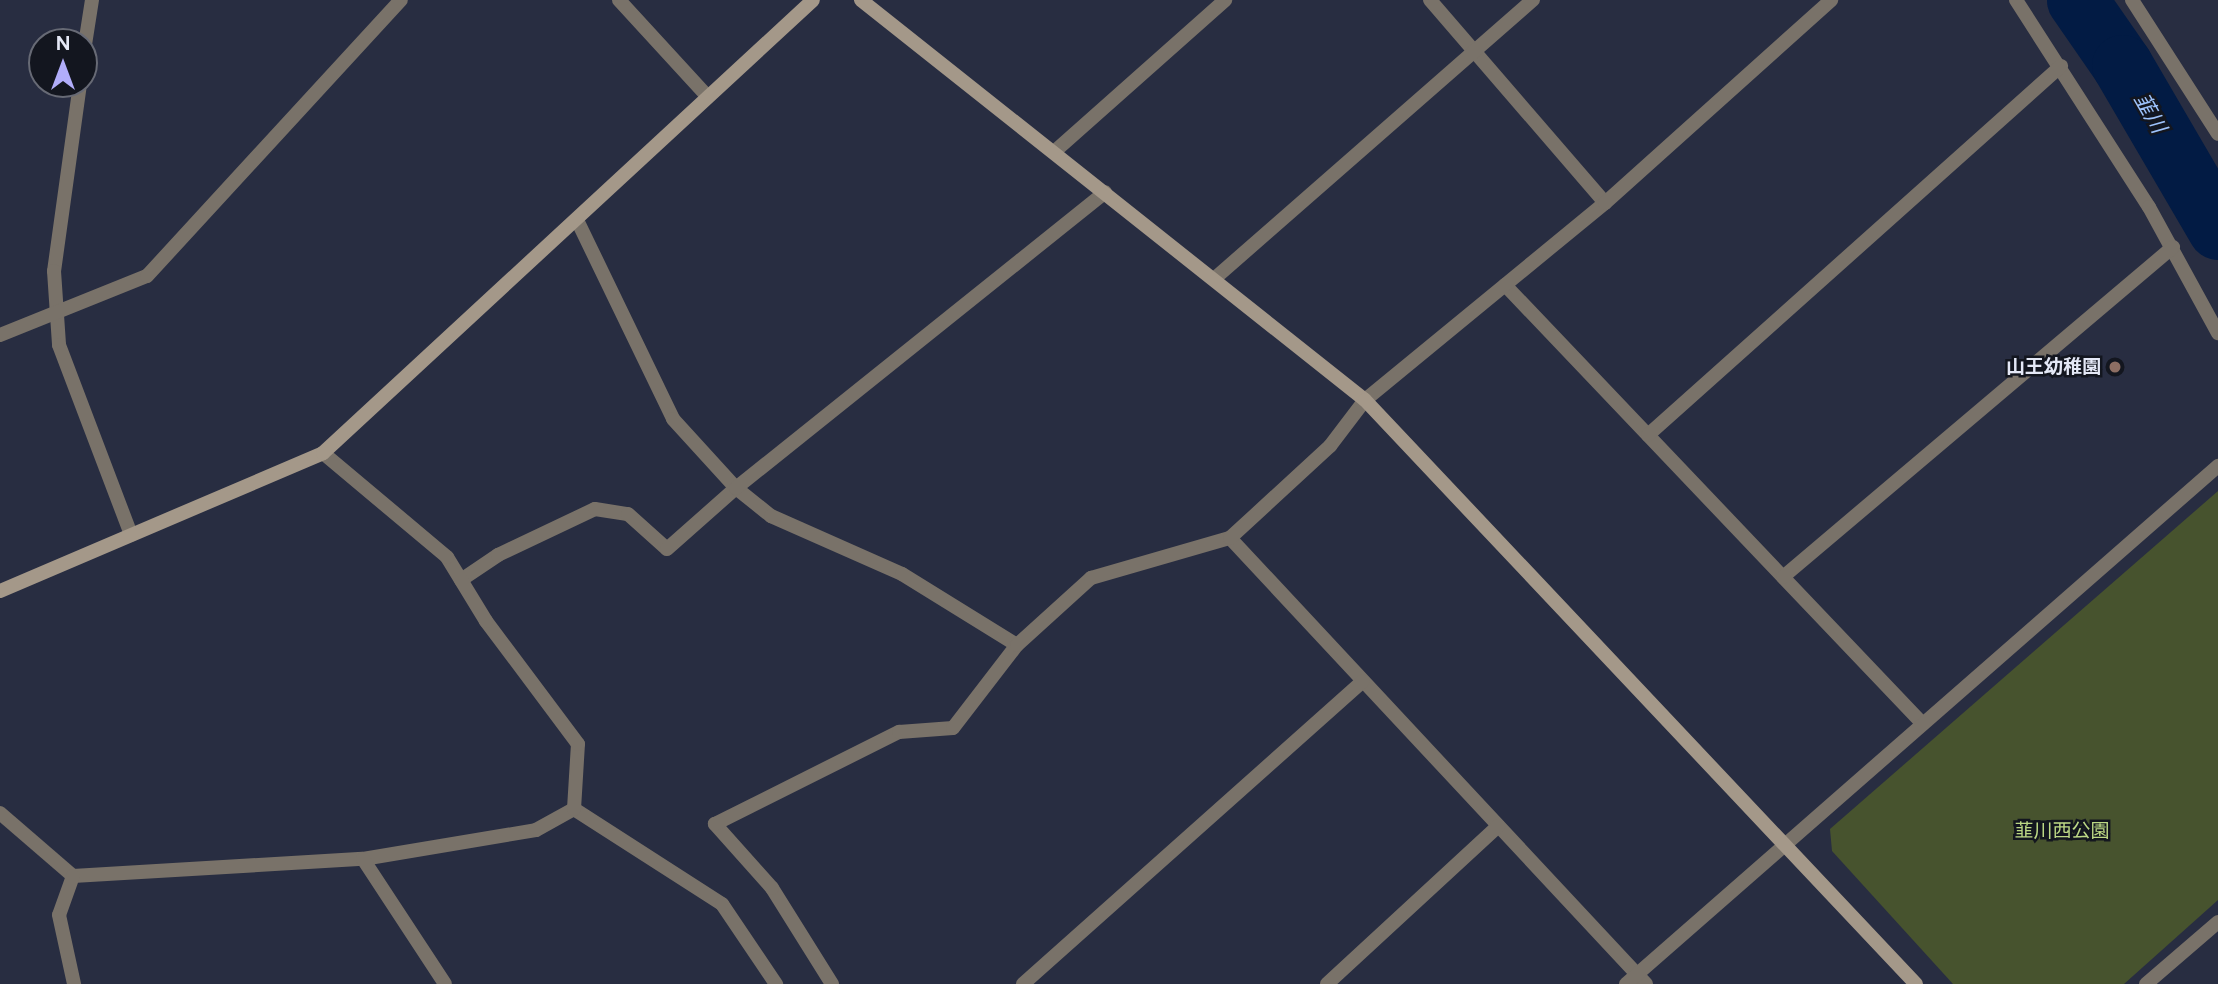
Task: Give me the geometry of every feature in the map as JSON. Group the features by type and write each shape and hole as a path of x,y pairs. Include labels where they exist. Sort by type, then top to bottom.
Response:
{"street":[{"path":"88,28 92,0"},
{"path":"0,335 147,276 401,0"},
{"path":"619,0 707,96"},
{"path":"0,591 323,453 813,0"},
{"path":"861,0 1365,400 1916,984"},
{"path":"1054,152 1224,0"},
{"path":"1430,0 1605,203"},
{"path":"1214,279 1533,0"},
{"path":"832,984 772,888 715,824 899,732 953,728 1017,645 1091,578 1230,538 1329,446 1365,400 1605,203 1830,0"},
{"path":"2016,0 2061,66 2173,247 2218,333"},
{"path":"2132,0 2218,134"},
{"path":"1648,435 2061,66"},
{"path":"77,98 54,271 59,345 131,535"},
{"path":"461,580 498,555 594,509 628,514 667,549 736,488 1105,192"},
{"path":"578,220 673,419 736,488 771,516 902,574 1017,645"},
{"path":"1783,577 2173,247"},
{"path":"1505,285 1922,722"},
{"path":"323,453 447,557 578,744 574,809"},
{"path":"1230,538 1498,826 1636,981 1783,844 2218,466"},
{"path":"1023,984 1363,681"},
{"path":"0,813 73,876 363,859 536,830 574,809"},
{"path":"574,809 722,904 776,984"},
{"path":"1328,984 1498,826"},
{"path":"363,859 445,984"},
{"path":"73,876 60,915 74,984"},
{"path":"2146,984 2218,922"}],"green space":[{"name":"韮川西公園","path":"2218,491 2218,900 2124,984 1953,984 1832,851 1830,829"}],"waterway":[{"name":"韮川","path":"2077,0 2122,65 2218,229"}],"place":[{"name":"山王幼稚園","path":"2115,367"}]}
